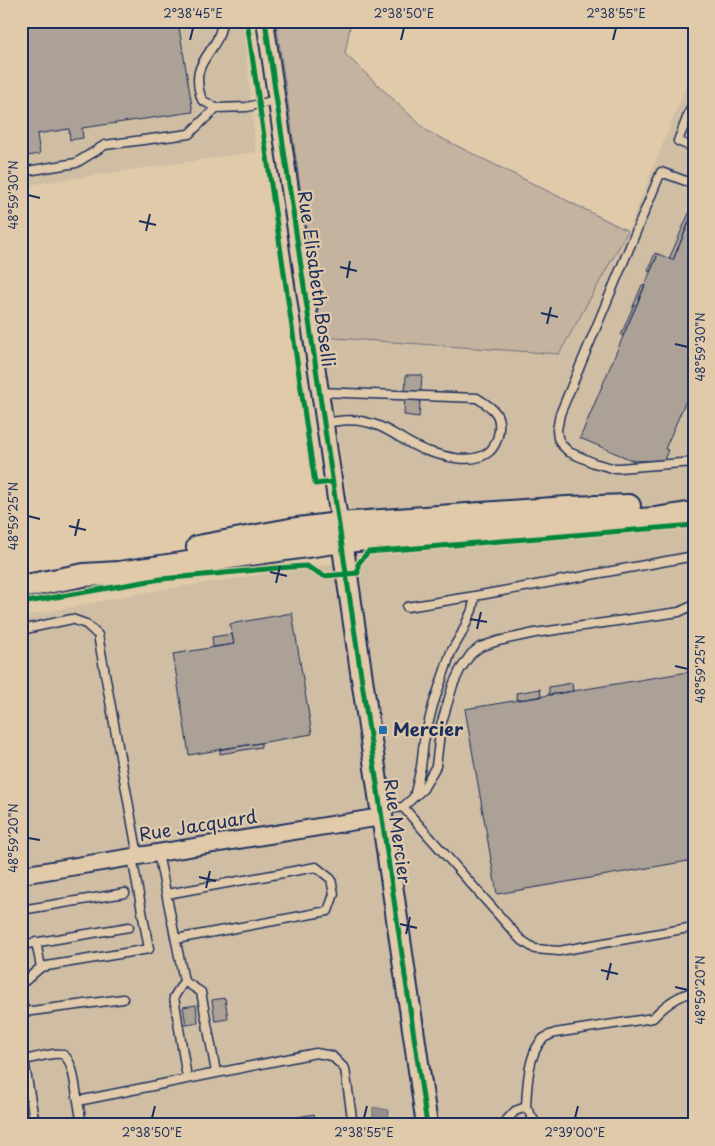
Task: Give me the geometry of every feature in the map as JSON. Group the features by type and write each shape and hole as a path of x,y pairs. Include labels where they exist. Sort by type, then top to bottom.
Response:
{"main road":[{"path":"340,532 567,508 694,504"},
{"path":"21,587 84,575 105,566 166,553 290,530 340,532 655,519 694,513"}],"street":[{"name":"Rue Elisabeth Boselli","path":"265,21 340,532"},
{"name":"Rue Mercier","path":"340,532 427,1125"},
{"name":"Rue Jacquard","path":"21,875 158,853 381,813"}],"lane":[{"path":"222,21 221,33 198,69 197,85 202,100 216,108 247,107 276,100"},
{"path":"694,100 678,141 694,148"},
{"path":"21,172 76,163 105,145 188,134 216,108"},
{"path":"694,184 661,172 560,414 557,430 558,438 569,452 594,463 612,468 694,462"},
{"path":"319,392 477,398 489,405 498,416 499,423 498,436 493,448 486,454 473,459 453,458 423,450 377,425 361,420 341,419 324,424"},
{"path":"407,607 694,556"},
{"path":"414,798 421,767 424,741 433,705 451,652 472,610 475,596"},
{"path":"381,813 403,807 423,789 436,766 441,725 453,685 471,654 480,647 535,634 679,612 694,605"},
{"path":"21,630 72,619 86,624 98,635 149,948 41,967 25,981 21,982"},
{"path":"403,807 520,939 535,949 559,951 694,927"},
{"path":"158,853 184,981 174,998 187,1078"},
{"path":"167,894 316,867 331,879 334,894 328,912 176,938"},
{"path":"21,910 125,893"},
{"path":"21,945 129,927"},
{"path":"36,942 41,967"},
{"path":"184,981 201,992 216,1072"},
{"path":"537,1125 526,1107 527,1083 531,1061 544,1038 555,1033 653,1018 661,1009 684,994 694,992"},
{"path":"21,996 23,1012 123,999"},
{"path":"78,1101 316,1053 332,1056 345,1069 353,1125"},
{"path":"35,1125 23,1060 60,1054 67,1057 71,1064 82,1125"},
{"path":"502,1125 515,1112 526,1107"}],"shaded area":[{"path":"21,21 243,21 256,152 21,186"},
{"path":"276,21 351,21 345,54 427,131 628,231 559,354 322,337"},
{"path":"694,66 694,1125 21,1125 21,617 146,592 358,560 322,337 559,354 628,231"},
{"path":"373,1107 388,1110 390,1125 373,1125"}],"building":[{"path":"21,21 178,21 193,112 82,128 83,138 70,140 69,129 37,134 40,154 21,157"},
{"path":"694,211 694,382 665,449 668,450 664,460 634,461 580,438 658,254 673,260"},
{"path":"689,213 692,214 673,260 669,259"},
{"path":"655,253 658,254 650,272 648,271"},
{"path":"642,285 645,286 623,336 621,335"},
{"path":"406,375 422,375 419,417 404,415"},
{"path":"292,613 312,734 189,755 173,654 234,644 230,624"},
{"path":"232,634 234,644 213,647 212,637"},
{"path":"694,671 694,860 497,894 465,709"},
{"path":"572,683 573,691 549,695 549,687"},
{"path":"540,689 541,697 517,700 516,693"},
{"path":"261,743 261,747 220,754 220,749"},
{"path":"225,998 228,1019 215,1021 212,1000"},
{"path":"196,1005 198,1023 186,1025 183,1007"},
{"path":"314,1114 316,1125 253,1125"}],"cycle path":[{"path":"247,21 315,484 332,482"},
{"path":"265,21 427,1125"},
{"path":"21,603 161,579 277,568 306,566 324,576 358,573 358,564 368,552 694,525"}],"place":[{"name":"Mercier","path":"383,730"}]}
